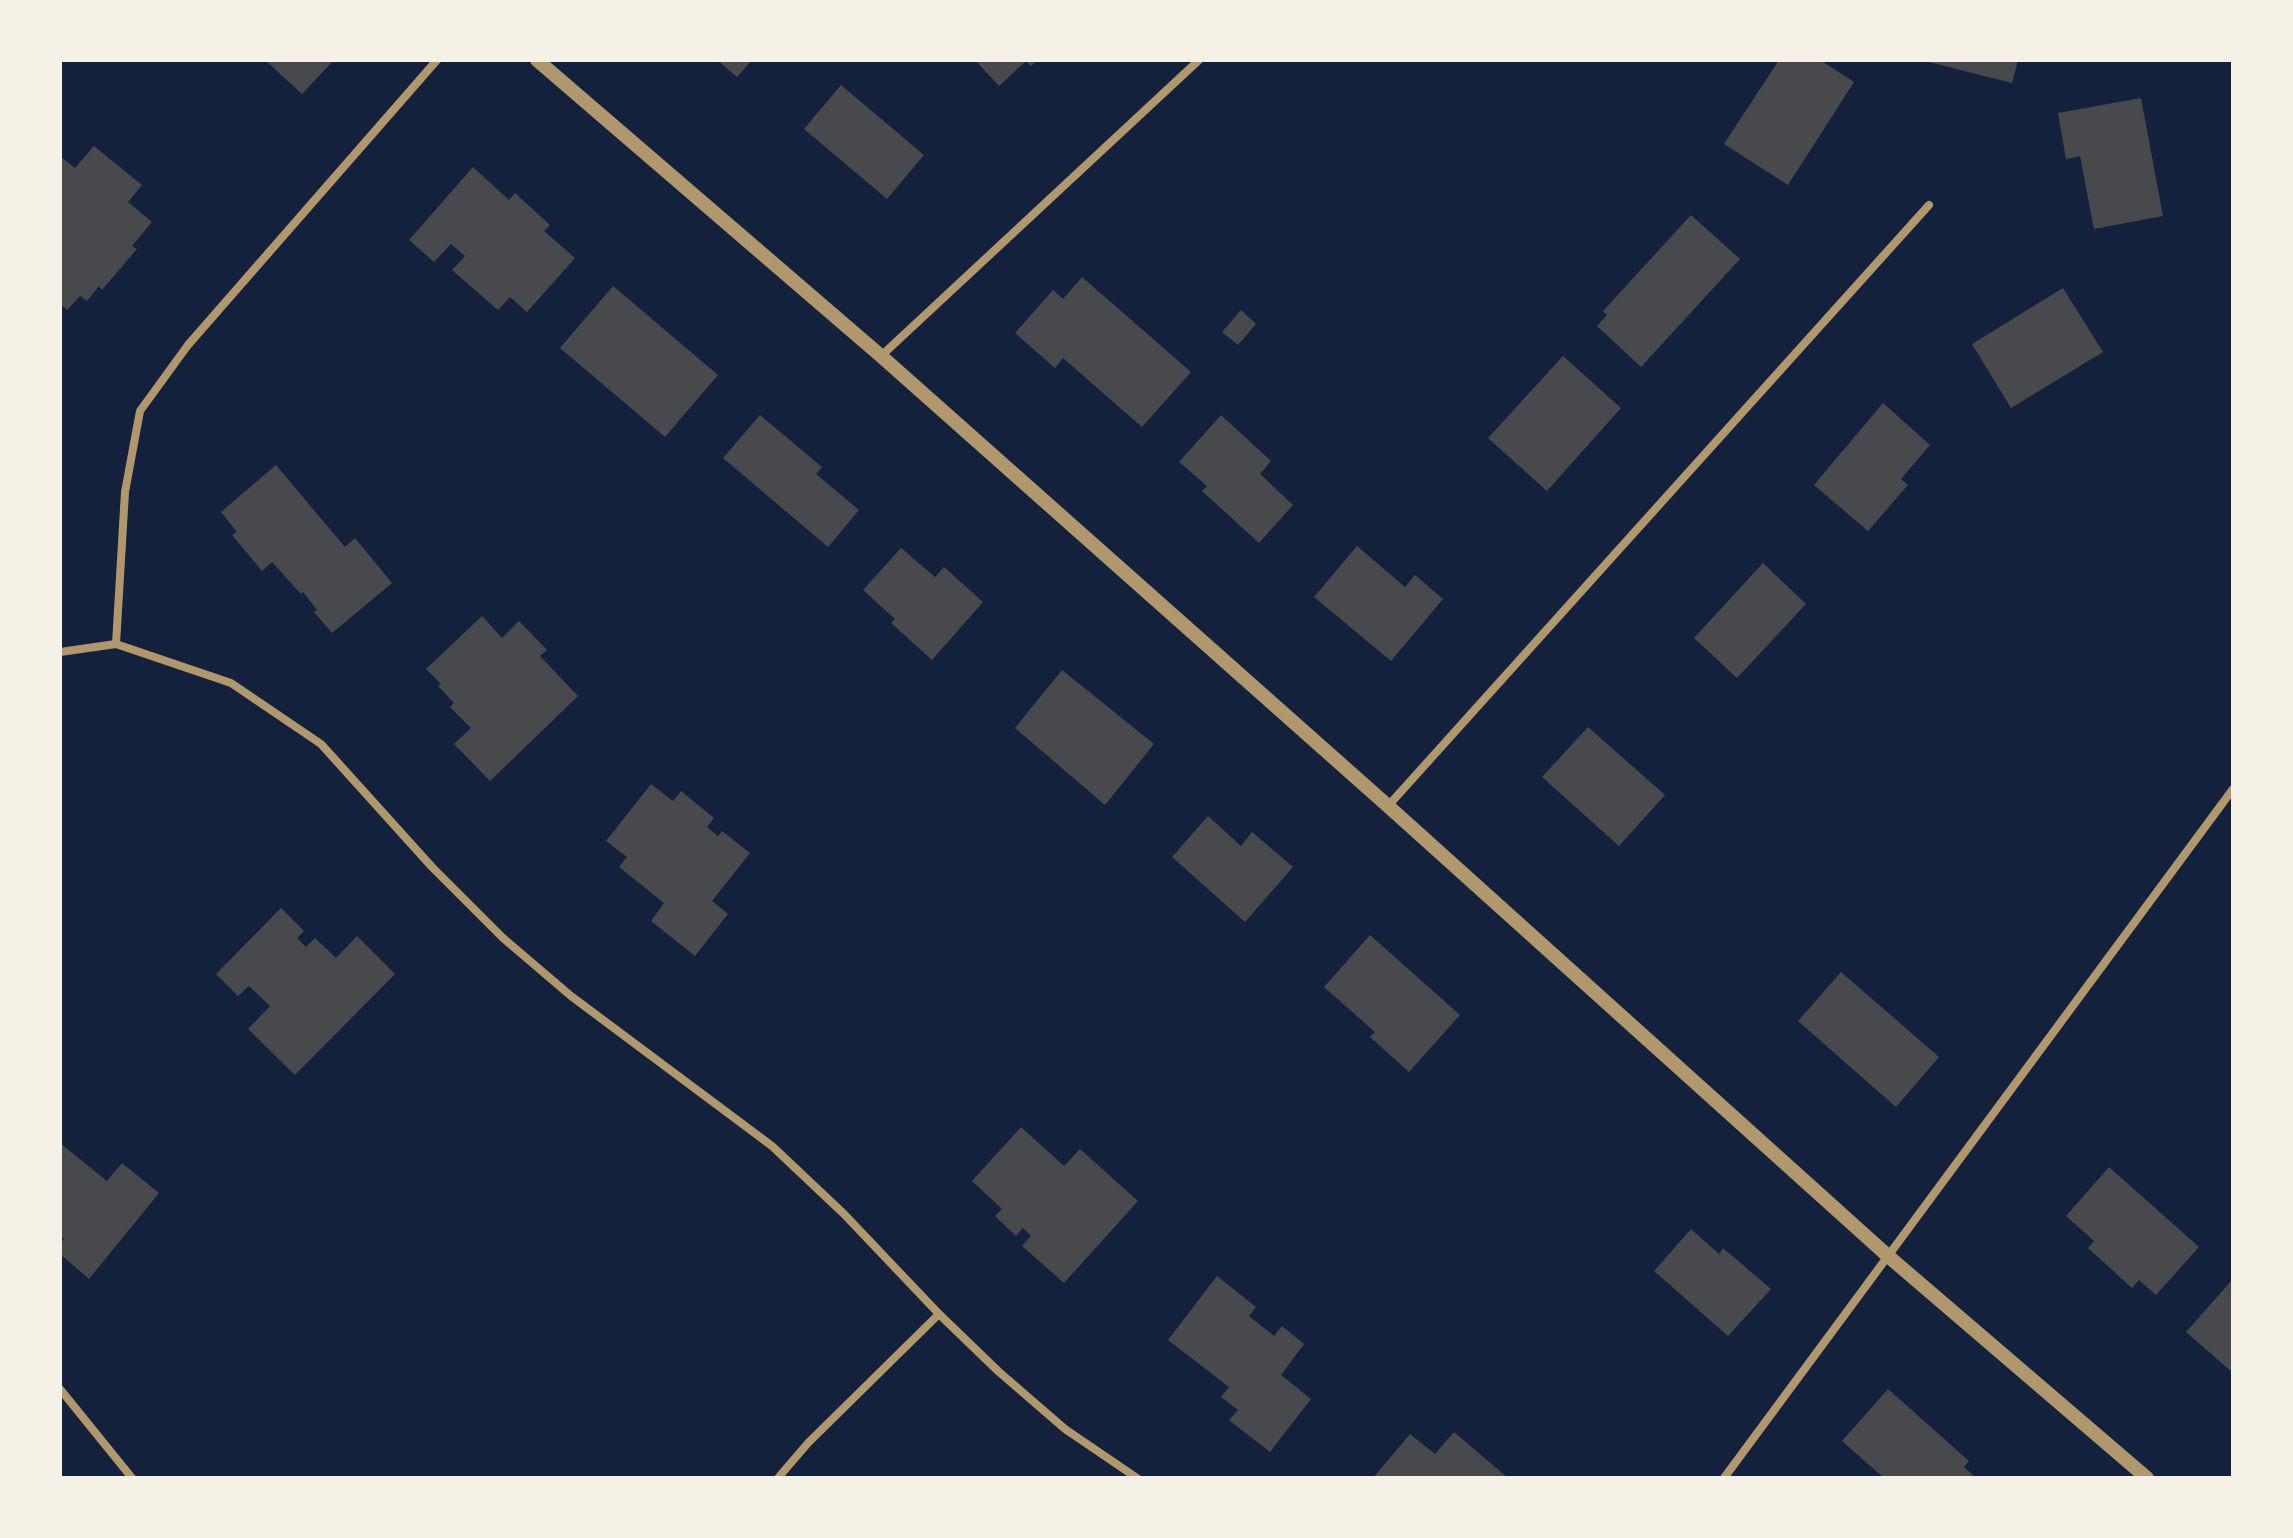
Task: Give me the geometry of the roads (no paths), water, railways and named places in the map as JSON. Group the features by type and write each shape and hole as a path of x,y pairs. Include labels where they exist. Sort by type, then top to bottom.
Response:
{"street":[{"path":"116,644 125,492 140,411 188,345 437,60"},
{"path":"537,60 881,356 1888,1256 2147,1478"},
{"path":"881,356 1199,60"},
{"path":"1388,806 1929,205"},
{"path":"60,652 116,644 231,683 321,744 432,867 503,938 571,996 772,1146 844,1214 998,1371 1065,1429 1137,1478"},
{"path":"1724,1478 2233,789"},
{"path":"778,1478 808,1443 939,1314"},
{"path":"60,1389 132,1478"}]}
